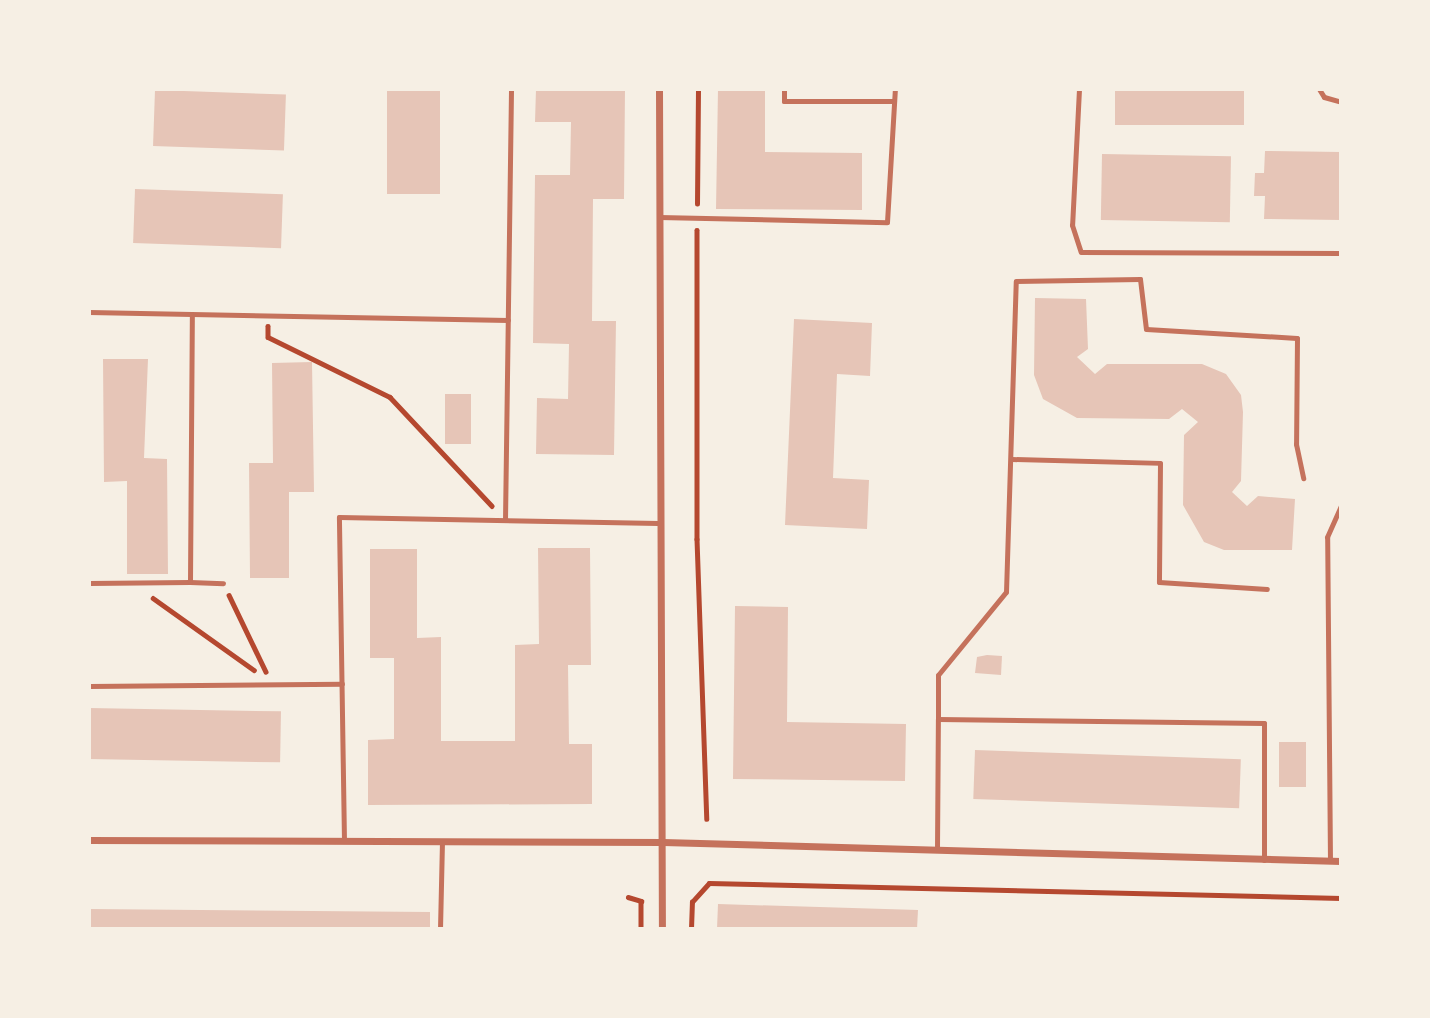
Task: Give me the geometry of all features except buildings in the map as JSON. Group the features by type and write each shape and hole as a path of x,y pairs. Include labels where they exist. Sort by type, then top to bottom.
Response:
{"street":[{"path":"659,89 658,523 662,929"},
{"path":"89,840 663,842 1341,861"}],"lane":[{"path":"505,520 511,89"},
{"path":"784,89 784,101 894,101"},
{"path":"659,217 887,222 895,89"},
{"path":"1079,89 1072,225 1081,252 1341,253"},
{"path":"1319,89 1324,97 1341,102"},
{"path":"937,849 938,675 1006,593 1016,281 1140,279 1146,329 1297,338 1296,444 1303,478"},
{"path":"89,312 508,320"},
{"path":"190,582 192,316"},
{"path":"1012,459 1160,463 1159,582 1267,589"},
{"path":"1330,861 1327,537 1341,505"},
{"path":"344,841 339,517 658,523"},
{"path":"89,583 223,583"},
{"path":"89,687 342,684"},
{"path":"938,719 1264,723 1264,860"},
{"path":"440,929 442,841"}],"path":[{"path":"698,89 697,539 707,818"},
{"path":"268,315 268,337 390,397 505,520"},
{"path":"133,583 271,683"},
{"path":"223,583 271,683"},
{"path":"691,929 692,902 709,883 1341,898"},
{"path":"628,897 641,901 641,929"}]}
